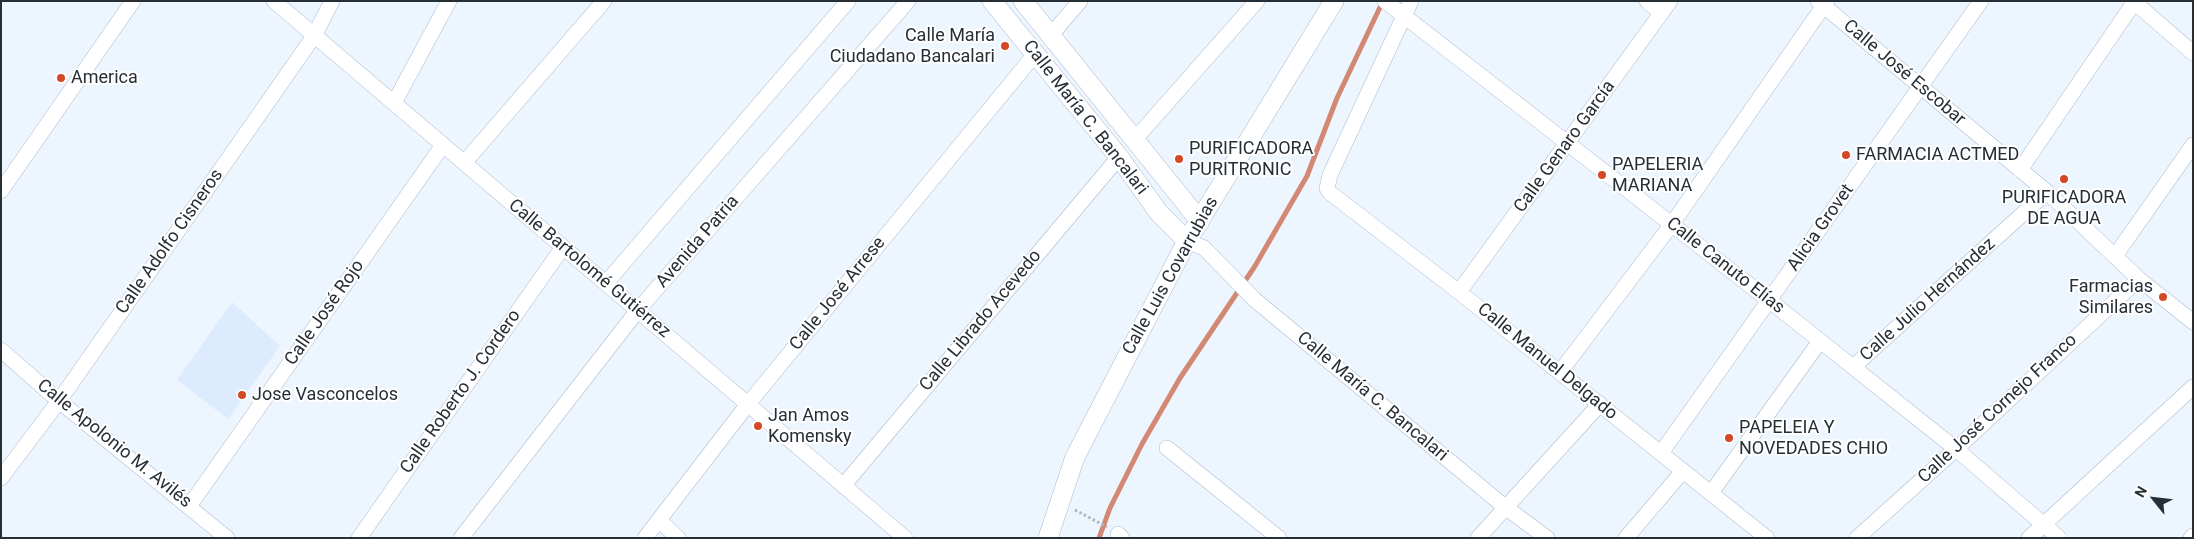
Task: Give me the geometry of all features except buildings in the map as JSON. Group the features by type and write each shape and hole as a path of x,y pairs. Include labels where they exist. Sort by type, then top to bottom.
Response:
{"street":[{"path":"1,191 133,1"},
{"name":"Calle Bartolomé Gutiérrez","path":"274,1 905,538"},
{"name":"Calle Adolfo Cisneros","path":"1,478 59,401 314,36 332,1"},
{"path":"394,103 449,1"},
{"path":"464,163 604,1"},
{"path":"606,283 848,1"},
{"name":"Avenida Patria","path":"461,538 638,310 908,1"},
{"name":"Calle María C. Bancalari","path":"992,1 1119,158 1159,213 1187,241 1209,252 1255,300 1505,507 1547,538"},
{"name":"Calle María C. Bancalari","path":"1023,1 1136,138 1178,195 1200,221"},
{"path":"1051,35 1080,1"},
{"path":"1136,138 1257,1"},
{"name":"Calle Luis Covarrubias","path":"1048,538 1075,457 1187,241 1334,1"},
{"name":"Calle Canuto Elías","path":"1385,1 1405,9 1567,144 1672,224 1956,449 2059,538"},
{"path":"1647,1 1665,7"},
{"name":"Alicia Grovet","path":"1660,453 1770,301 1980,1"},
{"path":"2020,170 2134,2 2193,53"},
{"path":"1560,372 1672,224 1823,3"},
{"name":"Calle José Escobar","path":"1823,3 2047,192 2138,278 2193,322"},
{"name":"Calle Genaro García","path":"1459,292 1665,7"},
{"name":"Calle Manuel Delgado","path":"1405,9 1330,175 1327,188 1331,195 1459,292 1768,538"},
{"name":"Calle José Arrese","path":"645,538 748,404 1035,54"},
{"name":"Calle José Rojo","path":"190,506 443,144"},
{"path":"2115,256 2193,145"},
{"name":"Calle Librado Acevedo","path":"843,486 1119,158"},
{"name":"Calle Julio Hernández","path":"1853,367 2047,192"},
{"path":"1200,221 1209,252"},
{"name":"Calle Roberto J. Cordero","path":"359,538 563,247"},
{"name":"Calle José Cornejo Franco","path":"1857,538 1956,449 2138,278"},
{"path":"1711,493 1820,341"},
{"name":"Calle Apolonio M. Avilés","path":"1,350 59,401 227,538"},
{"path":"2029,538 2193,387"},
{"path":"1478,538 1600,404"},
{"path":"1167,448 1279,538"},
{"path":"1626,538 1683,471"},
{"path":"659,520 678,538"}],"path":[{"path":"1085,516 1115,533"}],"shaded area":[{"path":"232,302 280,346 228,419 177,380"}],"waterway":[{"path":"1099,538 1110,508 1142,444 1180,378 1255,266 1307,176 1337,98 1383,1"}],"place":[{"name":"Calle María Ciudadano Bancalari","path":"1005,46"},
{"name":"America","path":"61,78"},
{"name":"FARMACIA ACTMED","path":"1846,155"},
{"name":"PURIFICADORA PURITRONIC","path":"1179,159"},
{"name":"PAPELERIA MARIANA","path":"1602,175"},
{"name":"PURIFICADORA DE AGUA","path":"2064,179"},
{"name":"Farmacias Similares","path":"2163,297"},
{"name":"Jose Vasconcelos","path":"242,395"},
{"name":"Jan Amos Komensky","path":"758,426"},
{"name":"PAPELEIA Y NOVEDADES CHIO","path":"1729,438"}]}
